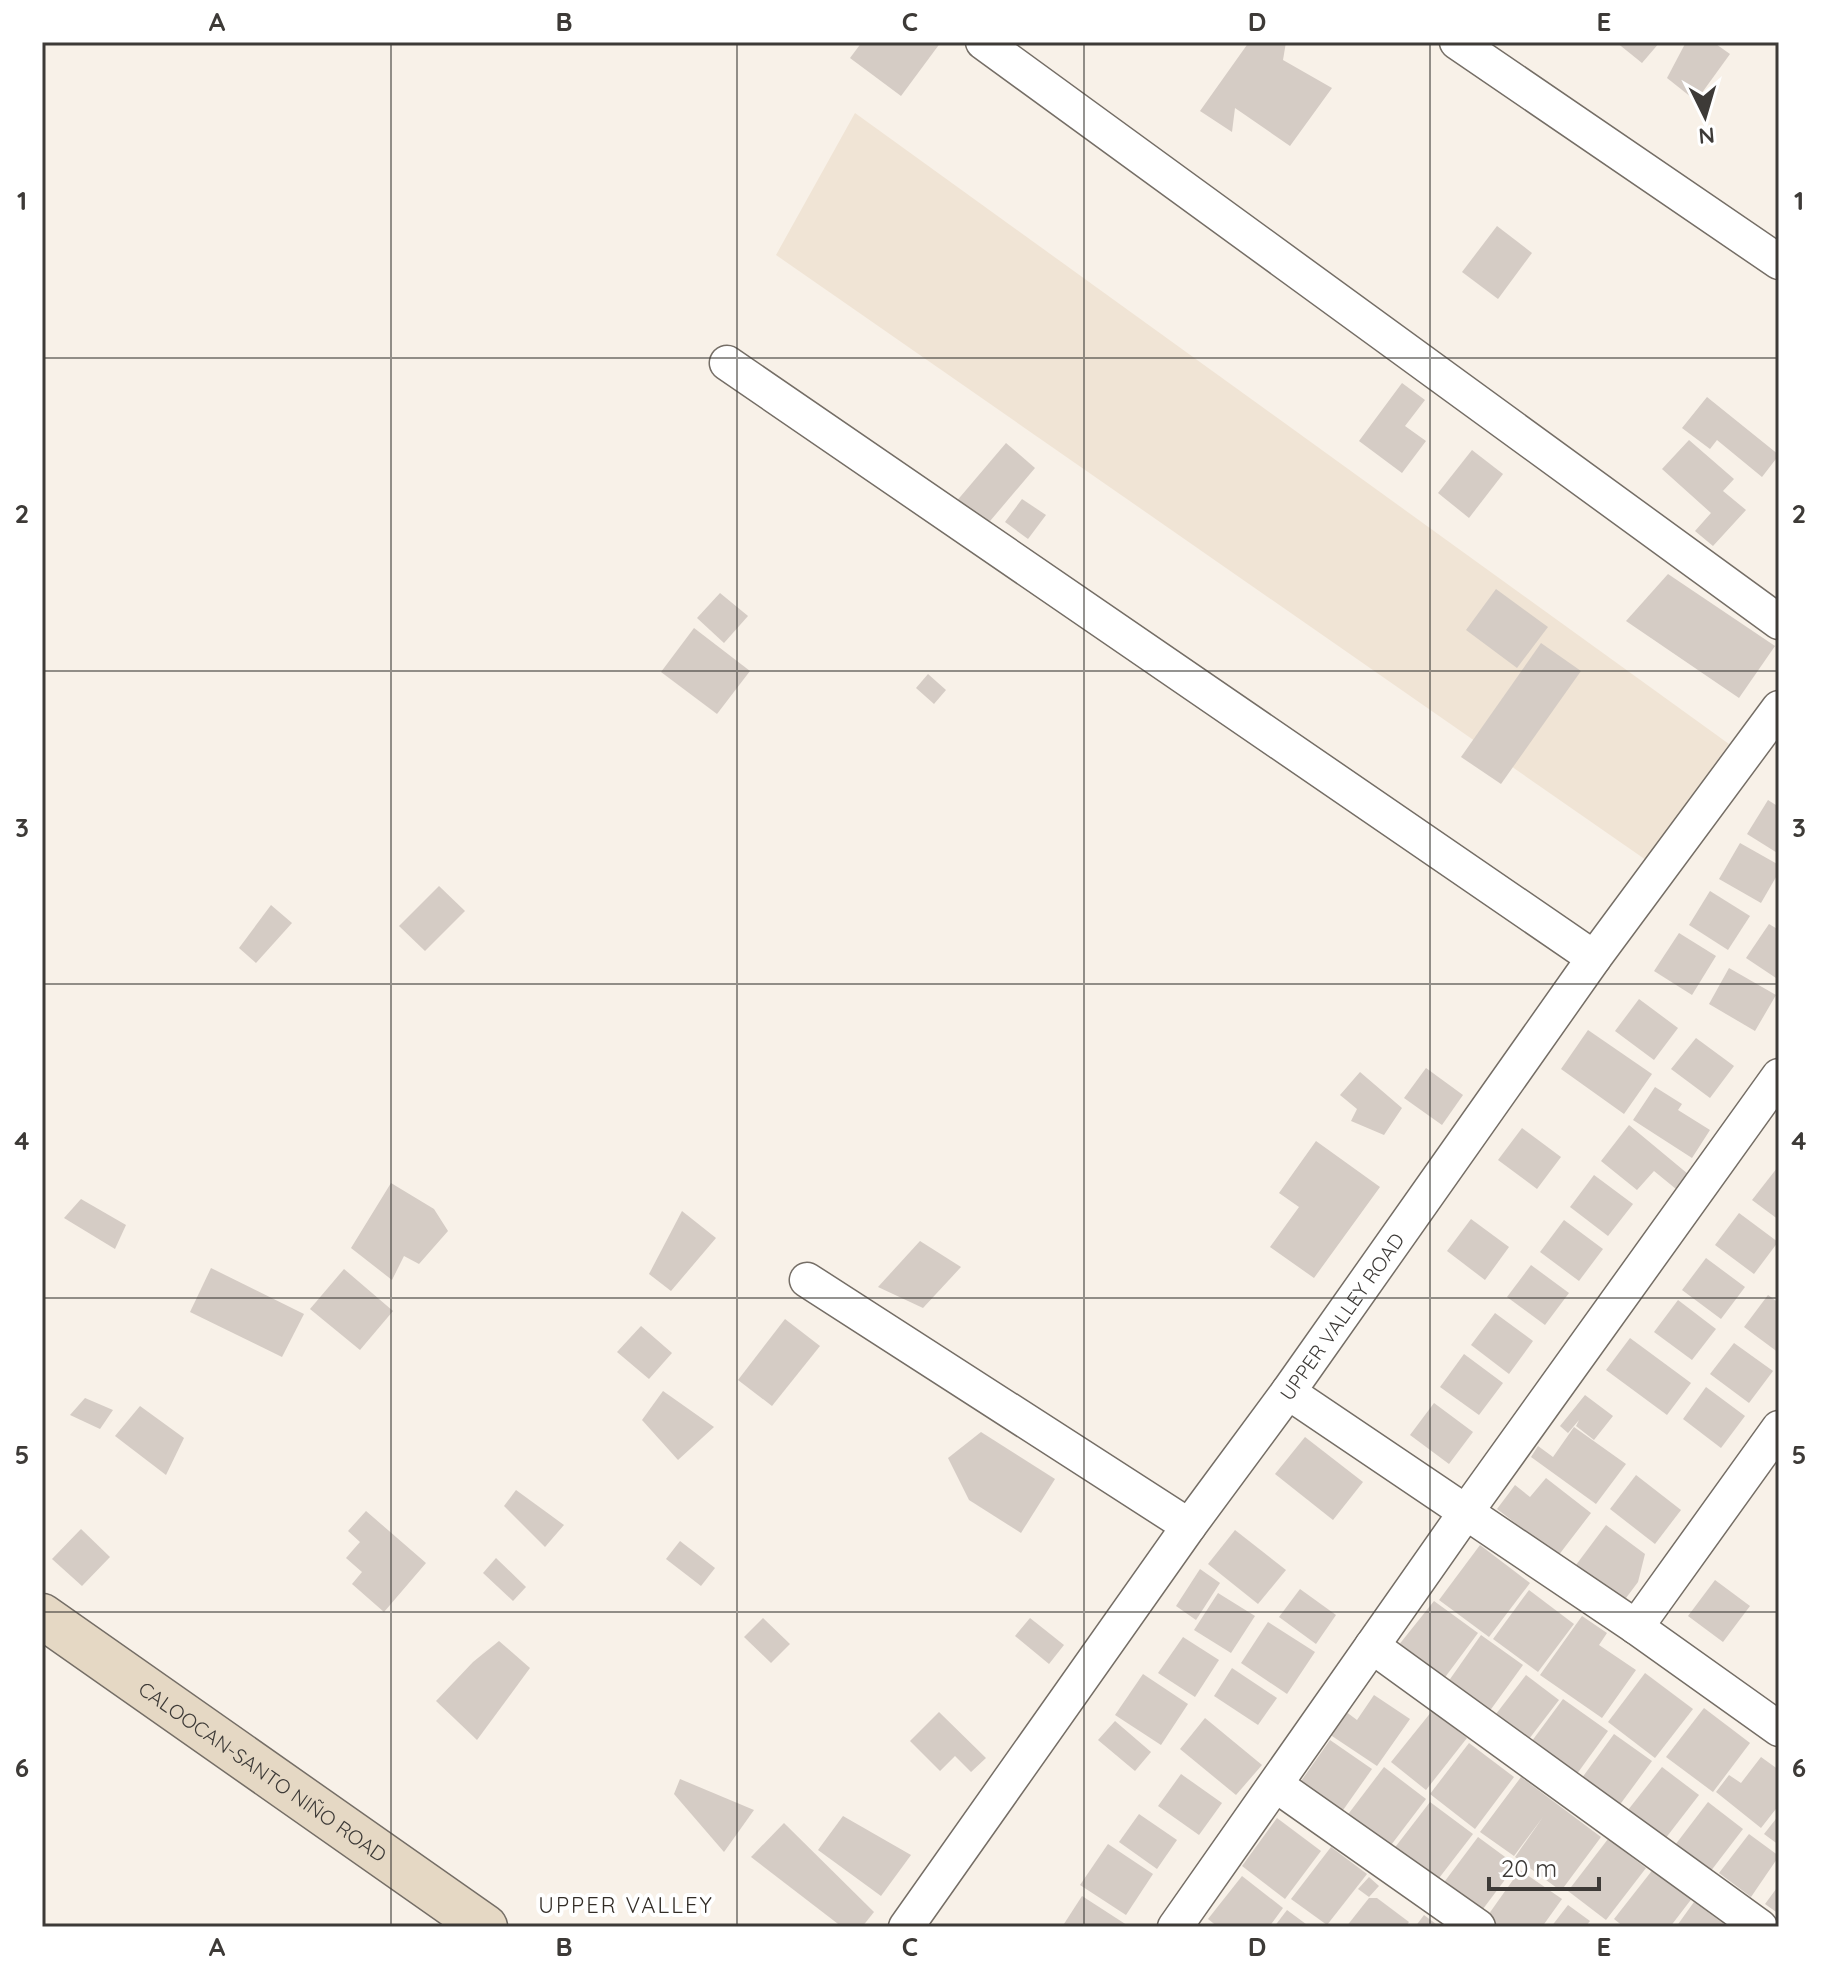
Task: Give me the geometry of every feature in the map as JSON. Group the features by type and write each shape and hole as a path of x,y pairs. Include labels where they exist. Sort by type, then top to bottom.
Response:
{"street":[{"path":"983,42 1779,622"},
{"path":"1457,42 1779,262"},
{"path":"727,363 1594,958"},
{"name":"UPPER VALLEY ROAD","path":"906,1927 1594,958 1779,708"},
{"path":"1182,1924 1466,1512 1779,1076"},
{"path":"807,1280 1189,1526"},
{"path":"1288,1392 1636,1627 1779,1729"},
{"path":"1636,1627 1779,1428"},
{"name":"CALOOCAN-SANTO NIÑO ROAD","path":"42,1616 485,1927"},
{"path":"1372,1646 1760,1927"},
{"path":"1276,1785 1478,1927"}],"shaded area":[{"path":"855,113 1729,744 1646,860 776,255"}],"building":[{"path":"862,42 941,42 901,96 850,58"},
{"path":"1249,42 1286,42 1283,60 1332,88 1290,146 1235,108 1232,132 1200,111"},
{"path":"1616,42 1660,42 1642,63"},
{"path":"1686,42 1713,42 1730,54 1696,101 1667,78"},
{"path":"1497,226 1532,253 1498,299 1462,272"},
{"path":"1402,383 1425,400 1405,426 1426,441 1402,473 1359,441"},
{"path":"1707,397 1779,455 1762,477 1717,440 1710,449 1682,428"},
{"path":"1689,440 1734,479 1723,491 1746,510 1713,546 1695,531 1711,513 1662,469"},
{"path":"1006,443 1035,468 985,527 955,503"},
{"path":"1472,450 1503,474 1469,518 1438,493"},
{"path":"1022,499 1046,515 1028,539 1005,522"},
{"path":"1668,574 1775,646 1739,698 1626,621"},
{"path":"1496,589 1548,627 1517,668 1466,630"},
{"path":"720,593 748,616 724,643 697,618"},
{"path":"694,628 750,671 717,714 661,672"},
{"path":"1541,643 1581,671 1501,784 1461,757"},
{"path":"928,674 946,690 934,704 916,688"},
{"path":"1768,800 1779,807 1779,854 1747,834"},
{"path":"1740,843 1779,865 1779,872 1761,903 1719,879"},
{"path":"439,886 465,911 425,951 399,926"},
{"path":"1710,891 1750,916 1728,950 1689,925"},
{"path":"271,905 292,923 256,963 239,948"},
{"path":"1769,924 1779,930 1779,980 1746,958"},
{"path":"1679,933 1716,956 1692,995 1654,971"},
{"path":"1729,968 1776,995 1755,1031 1709,1004"},
{"path":"1639,999 1678,1028 1654,1060 1615,1031"},
{"path":"1588,1030 1652,1074 1624,1114 1561,1069"},
{"path":"1696,1038 1734,1066 1710,1098 1671,1069"},
{"path":"1426,1068 1463,1095 1442,1125 1404,1098"},
{"path":"1360,1072 1402,1108 1384,1135 1351,1121 1357,1109 1340,1095"},
{"path":"1655,1087 1682,1104 1678,1110 1710,1130 1692,1158 1633,1120"},
{"path":"1629,1125 1688,1174 1676,1189 1654,1171 1637,1190 1601,1161"},
{"path":"1522,1128 1561,1157 1537,1189 1498,1160"},
{"path":"1316,1141 1380,1187 1314,1278 1270,1247 1299,1207 1279,1193"},
{"path":"1777,1168 1779,1170 1779,1220 1752,1200"},
{"path":"1594,1175 1633,1204 1608,1236 1570,1207"},
{"path":"391,1183 434,1209 448,1231 419,1264 404,1256 392,1280 351,1248"},
{"path":"81,1199 126,1225 115,1249 64,1218"},
{"path":"682,1211 716,1238 671,1291 649,1274"},
{"path":"1739,1213 1778,1242 1754,1274 1715,1245"},
{"path":"1471,1219 1509,1247 1485,1280 1447,1251"},
{"path":"1564,1220 1603,1249 1579,1281 1540,1252"},
{"path":"920,1241 961,1267 923,1308 878,1287"},
{"path":"1706,1258 1745,1287 1721,1319 1682,1290"},
{"path":"1531,1265 1569,1293 1545,1325 1507,1297"},
{"path":"211,1268 304,1314 282,1357 190,1312"},
{"path":"344,1269 393,1311 360,1350 310,1309"},
{"path":"1768,1295 1779,1303 1779,1353 1744,1327"},
{"path":"1678,1300 1716,1329 1692,1360 1654,1332"},
{"path":"1495,1313 1533,1341 1509,1374 1471,1345"},
{"path":"785,1319 820,1346 772,1406 738,1380"},
{"path":"641,1326 672,1353 649,1379 617,1352"},
{"path":"1630,1338 1691,1383 1667,1415 1606,1370"},
{"path":"1734,1343 1773,1371 1749,1403 1710,1374"},
{"path":"1464,1354 1503,1383 1479,1415 1440,1387"},
{"path":"1706,1387 1745,1416 1721,1448 1683,1419"},
{"path":"663,1391 714,1427 678,1460 642,1420"},
{"path":"1585,1395 1613,1416 1594,1440 1576,1426 1579,1420 1568,1433 1560,1426"},
{"path":"85,1398 113,1410 100,1429 70,1415"},
{"path":"1434,1403 1473,1432 1449,1464 1410,1435"},
{"path":"140,1406 184,1438 166,1475 115,1436"},
{"path":"1574,1427 1626,1464 1596,1504 1531,1457 1538,1446 1553,1457"},
{"path":"981,1432 1055,1479 1021,1533 969,1500 948,1458"},
{"path":"1305,1437 1363,1482 1333,1520 1275,1474"},
{"path":"1636,1475 1681,1510 1655,1544 1610,1509"},
{"path":"1546,1478 1591,1513 1558,1556 1497,1509 1515,1485 1530,1497"},
{"path":"516,1490 564,1525 545,1547 504,1506"},
{"path":"366,1511 426,1563 384,1612 352,1584 362,1572 346,1558 360,1542 348,1531"},
{"path":"1606,1525 1645,1554 1638,1582 1617,1610 1570,1573"},
{"path":"81,1529 110,1557 82,1586 52,1559"},
{"path":"1235,1530 1286,1570 1258,1604 1208,1564"},
{"path":"680,1541 715,1568 701,1586 666,1559"},
{"path":"1480,1545 1530,1583 1489,1637 1439,1600"},
{"path":"496,1558 526,1587 513,1601 483,1573"},
{"path":"1200,1569 1220,1583 1196,1620 1176,1606"},
{"path":"1715,1580 1750,1606 1723,1642 1688,1616"},
{"path":"1300,1589 1336,1615 1316,1644 1279,1617"},
{"path":"1529,1590 1574,1624 1538,1672 1493,1639"},
{"path":"1218,1593 1255,1616 1231,1653 1194,1630"},
{"path":"1434,1601 1478,1633 1443,1680 1398,1646"},
{"path":"1582,1616 1607,1633 1599,1645 1636,1670 1602,1718 1540,1675"},
{"path":"763,1618 790,1644 771,1663 744,1637"},
{"path":"1030,1618 1064,1645 1049,1664 1015,1636"},
{"path":"1268,1622 1315,1652 1287,1694 1241,1663"},
{"path":"1481,1635 1523,1665 1489,1712 1448,1682"},
{"path":"1183,1637 1219,1660 1195,1697 1158,1673"},
{"path":"499,1641 530,1668 477,1740 436,1701 473,1662"},
{"path":"1232,1668 1277,1698 1258,1725 1214,1696"},
{"path":"1645,1673 1693,1709 1655,1758 1608,1722"},
{"path":"1143,1674 1188,1704 1161,1745 1115,1715"},
{"path":"1526,1675 1559,1700 1529,1739 1496,1714"},
{"path":"1374,1695 1410,1719 1377,1766 1329,1734 1345,1711 1357,1720"},
{"path":"1563,1699 1608,1731 1574,1778 1529,1745"},
{"path":"1704,1708 1750,1743 1713,1792 1666,1757"},
{"path":"1432,1711 1467,1738 1426,1790 1391,1762"},
{"path":"939,1712 986,1758 971,1772 955,1756 940,1771 910,1741"},
{"path":"1205,1718 1262,1765 1236,1795 1180,1749"},
{"path":"1115,1721 1151,1752 1135,1771 1098,1740"},
{"path":"1614,1734 1652,1761 1616,1810 1579,1782"},
{"path":"1330,1740 1372,1769 1341,1813 1299,1784"},
{"path":"1469,1743 1514,1777 1475,1829 1430,1794"},
{"path":"1761,1757 1779,1770 1779,1805 1761,1828 1716,1792 1729,1775 1741,1783"},
{"path":"1384,1767 1426,1799 1385,1853 1343,1821"},
{"path":"1662,1767 1699,1795 1665,1839 1628,1810"},
{"path":"1181,1774 1222,1803 1199,1835 1158,1806"},
{"path":"1521,1777 1601,1837 1561,1891 1515,1857 1543,1817 1514,1856 1480,1832"},
{"path":"680,1779 754,1810 724,1852 674,1794"},
{"path":"1430,1802 1473,1834 1436,1882 1393,1850"},
{"path":"1708,1802 1743,1829 1707,1876 1672,1849"},
{"path":"1139,1814 1177,1840 1157,1869 1119,1842"},
{"path":"1779,1815 1779,1845 1764,1834"},
{"path":"843,1816 911,1855 881,1896 818,1850"},
{"path":"1277,1818 1321,1851 1285,1899 1242,1866"},
{"path":"784,1823 874,1912 862,1927 842,1927 751,1857"},
{"path":"1749,1834 1779,1856 1751,1897 1719,1873"},
{"path":"1478,1837 1516,1865 1480,1913 1442,1885"},
{"path":"1608,1839 1646,1868 1606,1920 1568,1891"},
{"path":"1108,1844 1153,1874 1126,1915 1080,1885"},
{"path":"1331,1847 1367,1874 1327,1925 1291,1899"},
{"path":"1654,1868 1693,1897 1670,1927 1624,1927 1614,1919"},
{"path":"1520,1870 1562,1899 1542,1927 1500,1927 1486,1918"},
{"path":"1242,1876 1283,1908 1269,1927 1218,1927 1208,1919"},
{"path":"1369,1877 1379,1886 1369,1897 1358,1889"},
{"path":"1779,1885 1779,1914 1765,1904"},
{"path":"1082,1896 1130,1927 1062,1927"},
{"path":"1369,1898 1377,1898 1409,1922 1405,1927 1346,1927"},
{"path":"1694,1902 1728,1927 1676,1927"},
{"path":"1568,1905 1590,1921 1585,1927 1551,1927"},
{"path":"1287,1910 1310,1927 1274,1927"},
{"path":"1424,1915 1440,1927 1415,1927"}],"district":[{"name":"UPPER VALLEY","path":"626,1905"}]}
